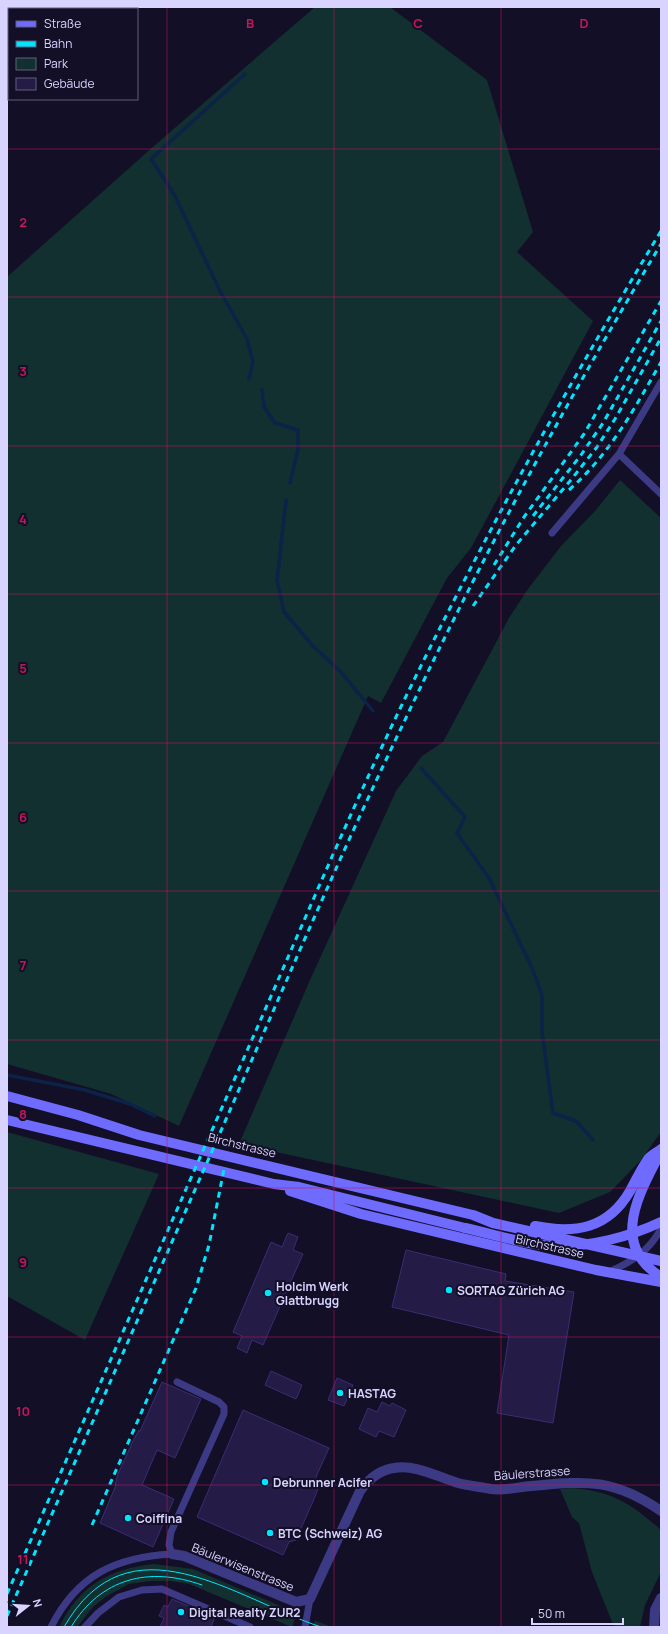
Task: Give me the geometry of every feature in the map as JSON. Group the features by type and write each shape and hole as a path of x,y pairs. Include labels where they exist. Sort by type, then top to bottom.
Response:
{"main road":[{"name":"Birchstrasse","path":"7,1096 78,1115 139,1135 473,1215 493,1222 661,1261"},
{"name":"Birchstrasse","path":"7,1120 274,1184 299,1187 465,1228 554,1246 584,1244 616,1238 648,1228 661,1222"},
{"name":"Birchstrasse","path":"473,1215 495,1217 556,1229 579,1229 590,1226 607,1217 618,1207 649,1158 661,1149"},
{"name":"Birchstrasse","path":"661,1149 642,1188 633,1217 633,1239 639,1257 650,1270 661,1277"},
{"name":"Birchstrasse","path":"274,1184 298,1194 362,1214 609,1272 661,1282"}],"street":[{"name":"Bäulerstrasse","path":"310,1599 360,1491 367,1481 381,1472 394,1468 412,1468 460,1484 494,1489 585,1482 600,1484 611,1486 634,1495 661,1511"},
{"name":"Bäulerwisenstrasse","path":"172,1554 184,1556 296,1602 310,1599"},
{"path":"646,1627 661,1598"},
{"path":"654,1627 655,1610"}],"lane":[{"path":"552,533 619,454 661,382"},
{"path":"619,454 661,494"},
{"path":"609,1272 639,1257 648,1248 661,1229"},
{"path":"172,1554 169,1545 171,1532 224,1414 224,1408 219,1402 177,1382"},
{"name":"Bäulerwisenstrasse","path":"51,1627 61,1608 77,1589 105,1568 129,1559 151,1555 172,1554"},
{"path":"86,1627 98,1613 119,1597 142,1590 162,1589 250,1627"},
{"path":"305,1627 310,1599"}],"green space":[{"path":"315,7 390,7 487,80 533,232 517,252 593,321 471,548 447,578 381,703 368,696 179,1126 111,1094 7,1064 7,277 155,145"},
{"path":"620,480 661,518 661,1132 641,1160 610,1192 559,1213 239,1144 310,980 396,791 422,756 443,742 509,618 528,589 561,546 595,511"},
{"path":"7,1132 159,1174 85,1340 7,1296"},
{"path":"573,1488 599,1492 611,1496 641,1513 661,1530 661,1572 645,1605 640,1627 615,1627 612,1622 592,1572 579,1523 572,1517 560,1489"},
{"path":"154,1564 193,1569 297,1613 292,1627 189,1584 170,1581 150,1581 129,1584 107,1596 93,1607 77,1627 59,1627 67,1612 76,1600 86,1590 98,1582 123,1570"},
{"path":"315,1621 333,1627 312,1627"}],"building":[{"name":"Holcim Werk Glattbrugg","path":"288,1233 298,1237 293,1250 303,1254 263,1345 252,1340 247,1353 237,1348 242,1336 233,1332 271,1242 282,1247"},
{"path":"406,1250 506,1274 505,1281 574,1292 553,1423 497,1413 509,1335 392,1307"},
{"path":"271,1371 302,1385 296,1399 265,1385"},
{"name":"HASTAG","path":"337,1378 353,1385 344,1406 328,1400"},
{"path":"162,1382 201,1399 175,1458 157,1450 142,1485 174,1499 153,1547 100,1523 116,1485 118,1474 134,1439 139,1430 140,1431"},
{"path":"382,1402 390,1406 392,1403 406,1410 394,1437 379,1431 376,1437 359,1429 368,1408 377,1412"},
{"name":"Debrunner Acifer","path":"243,1410 329,1448 316,1477 319,1486 314,1499 296,1540 289,1542 283,1555 197,1517"},
{"name":"Digital Realty ZUR2","path":"172,1599 215,1617 211,1627 160,1627 164,1618 159,1616 164,1605 168,1607"}],"waterway":[{"path":"245,74 151,159 175,196 220,291 247,339 253,362 249,379"},
{"path":"262,390 264,407 275,423 298,430 298,449 290,483"},
{"path":"286,500 277,580 284,612 313,646 341,672 373,711"},
{"path":"421,768 465,817 457,833 489,878 532,968 542,995 542,1032 553,1113 576,1121 593,1140"},
{"path":"7,1075 85,1090 130,1104 155,1116"}],"tram line":[{"path":"64,1627 90,1593 119,1575 151,1570 184,1574 219,1584 321,1627"},
{"path":"71,1627 83,1610 97,1597 112,1587 128,1580 145,1577 163,1577 182,1579 202,1585"}],"railway":[{"path":"7,1594 329,863 412,684 470,568 532,454 595,342 661,231"},
{"path":"7,1616 310,927 356,824 433,661 526,480 592,361 661,244"},
{"path":"494,565 524,517 584,434 661,301"},
{"path":"533,516 581,455 603,423 661,321"},
{"path":"473,606 516,545 597,447 615,419 661,338"},
{"path":"569,490 584,476 621,430 661,362"},
{"path":"92,1525 196,1288 209,1245 224,1169"}],"place":[{"name":"SORTAG Zürich AG","path":"449,1290"},
{"name":"Holcim Werk Glattbrugg","path":"268,1293"},
{"name":"HASTAG","path":"340,1393"},
{"name":"Debrunner Acifer","path":"265,1482"},
{"name":"Coiffina","path":"128,1518"},
{"name":"BTC (Schweiz) AG","path":"270,1533"},
{"name":"Digital Realty ZUR2","path":"181,1612"}]}
